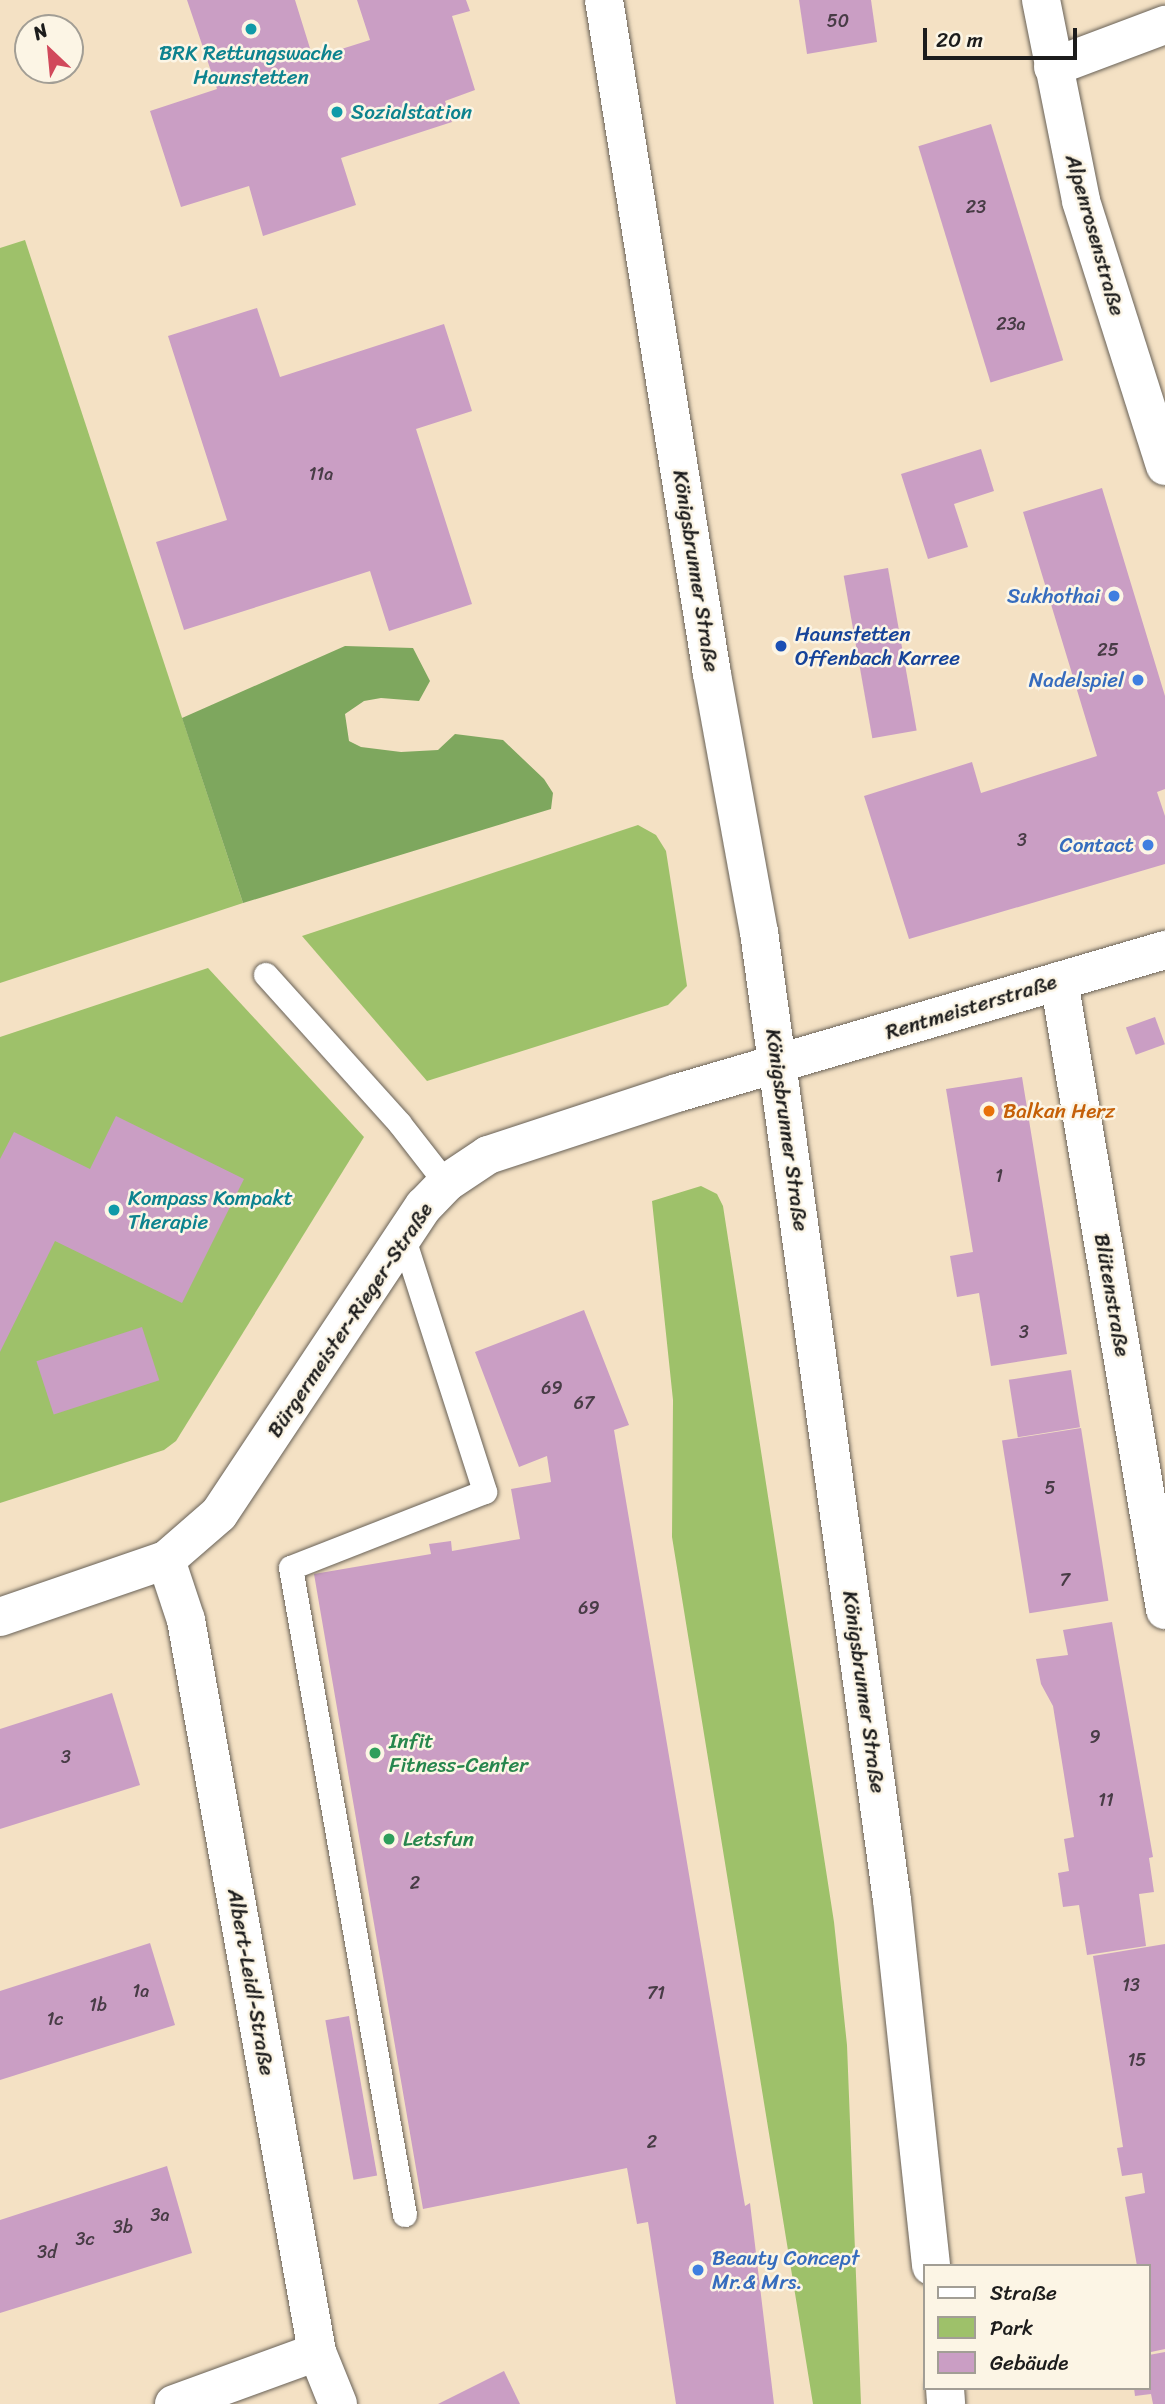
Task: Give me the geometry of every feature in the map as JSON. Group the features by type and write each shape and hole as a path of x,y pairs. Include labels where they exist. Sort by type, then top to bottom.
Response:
{"street":[{"name":"Königsbrunner Straße","path":"604,0 777,1064 892,1900 931,2264"},
{"name":"Alpenrosenstraße","path":"1041,0 1081,201 1165,466"},
{"path":"1053,67 1165,25"},
{"name":"Rentmeisterstraße","path":"777,1064 1165,950"},
{"name":"Blütenstraße","path":"1059,981 1160,1547 1165,1609"},
{"name":"Bürgermeister-Rieger-Straße","path":"0,1617 166,1560 219,1514 403,1236 446,1183 488,1155 777,1064"},
{"name":"Albert-Leidl-Straße","path":"166,1560 186,1620 317,2352 338,2404"},
{"path":"174,2404 230,2394 317,2352"}],"lane":[{"path":"266,975 400,1124 446,1183"},
{"path":"403,1236 485,1492 291,1568 405,2215"}],"green space":[{"path":"25,240 243,903 0,983 0,248"},
{"path":"345,646 413,648 430,681 419,701 381,698 364,701 345,714 349,741 361,747 401,752 438,750 455,734 503,740 544,779 553,793 551,809 243,903 182,718"},
{"path":"638,825 656,835 666,851 687,986 668,1005 427,1081 302,936"},
{"path":"208,968 364,1137 176,1441 164,1450 0,1503 0,1037"},
{"path":"701,1186 717,1194 723,1206 834,1922 847,2045 861,2404 813,2404 672,1537 673,1400 652,1201"}],"building":[{"name":"Sozialstation","path":"187,0 295,0 313,58 370,40 357,0 466,0 470,11 452,16 475,90 445,101 452,122 341,158 356,205 263,236 249,186 181,207 150,111 217,89"},
{"path":"799,0 871,0 877,42 807,54"},
{"path":"991,124 1063,360 991,382 918,146"},
{"path":"257,308 280,377 444,324 472,411 416,429 472,604 389,631 370,571 184,630 156,542 227,520 168,336"},
{"path":"981,449 994,491 954,504 968,547 928,559 901,474"},
{"path":"1102,488 1165,696 1165,789 1157,792 1165,816 1165,864 909,939 864,796 972,762 981,793 1097,756 1023,512"},
{"path":"888,568 917,730 872,738 844,576"},
{"path":"1155,1017 1165,1044 1136,1055 1126,1028"},
{"path":"1022,1077 1067,1354 991,1366 979,1293 957,1297 950,1256 973,1252 946,1089"},
{"name":"Kompass Kompakt Therapie","path":"116,1116 244,1179 182,1303 55,1241 0,1352 0,1159 14,1132 90,1169"},
{"path":"584,1310 629,1425 614,1430 745,2206 750,2203 774,2404 676,2404 648,2222 637,2224 627,2168 423,2209 314,1574 431,1554 429,1544 451,1541 452,1551 520,1539 511,1489 551,1482 547,1456 519,1467 475,1352"},
{"path":"142,1327 159,1380 54,1415 36,1361"},
{"path":"1071,1370 1080,1427 1018,1437 1009,1380"},
{"path":"1081,1428 1108,1601 1029,1613 1002,1441"},
{"path":"1112,1622 1153,1857 1149,1858 1154,1892 1139,1894 1146,1946 1087,1955 1079,1905 1063,1907 1058,1873 1069,1871 1064,1839 1074,1837 1053,1706 1041,1684 1036,1659 1068,1655 1063,1630"},
{"path":"112,1693 140,1785 0,1829 0,1729"},
{"path":"150,1943 175,2025 0,2080 0,1991"},
{"path":"1165,1944 1165,2349 1151,2352 1151,2264 1137,2264 1125,2197 1145,2193 1142,2173 1122,2176 1117,2148 1123,2147 1093,1956"},
{"path":"349,2016 377,2176 353,2180 325,2020"},
{"path":"167,2166 192,2253 0,2313 0,2220"},
{"path":"1165,2352 1165,2404 1153,2404 1151,2394 1135,2396 1134,2390 1151,2390 1151,2355"},
{"path":"504,2371 520,2404 438,2404"}],"place":[{"name":"BRK Rettungswache Haunstetten","path":"251,29"},
{"name":"Sozialstation","path":"337,112"},
{"name":"Sukhothai","path":"1114,596"},
{"name":"Haunstetten Offenbach Karree","path":"781,646"},
{"name":"Nadelspiel","path":"1138,680"},
{"name":"Contact","path":"1148,845"},
{"name":"Balkan Herz","path":"989,1111"},
{"name":"Kompass Kompakt Therapie","path":"114,1210"},
{"name":"Infit Fitness-Center","path":"375,1753"},
{"name":"Letsfun","path":"389,1839"},
{"name":"Beauty Concept Mr.& Mrs.","path":"698,2270"}]}
